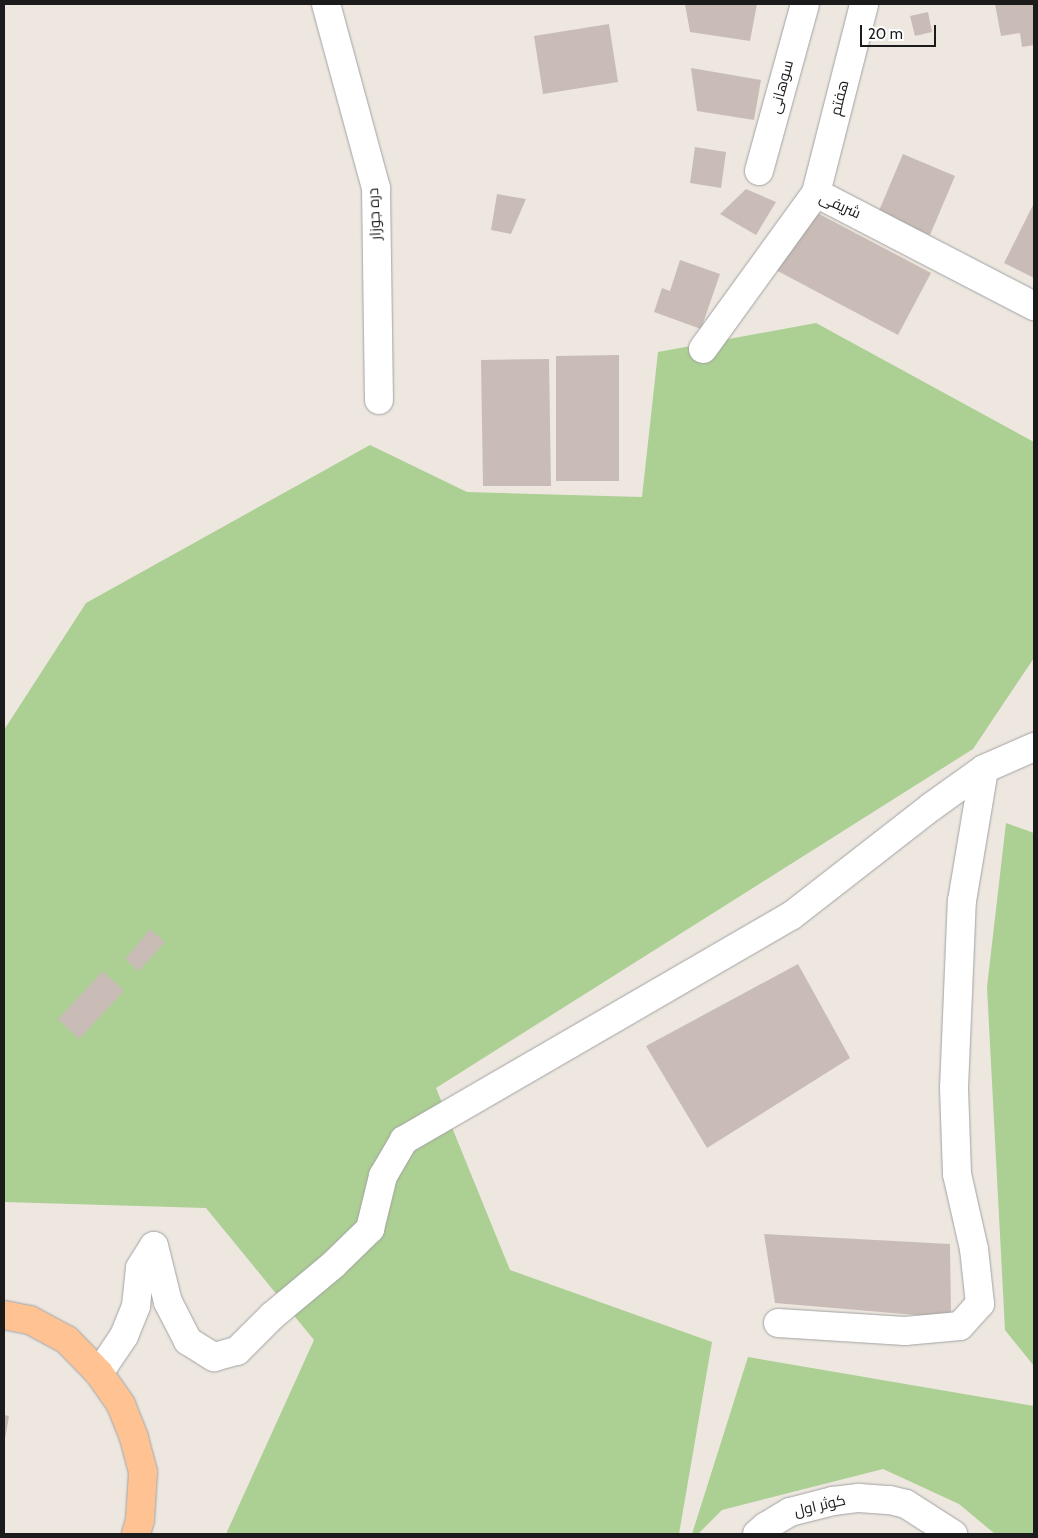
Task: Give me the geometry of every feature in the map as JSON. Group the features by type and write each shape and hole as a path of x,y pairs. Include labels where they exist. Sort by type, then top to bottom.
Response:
{"main road":[{"path":"4,1315 30,1320 67,1340 99,1373 121,1405 134,1438 143,1472 140,1520 136,1534"}],"street":[{"name":"دره جوزار","path":"326,4 376,188 379,400"},
{"name":"سوهانی","path":"759,171 805,4"},
{"name":"هفتم","path":"816,193 864,4"},
{"name":"شریفی","path":"703,349 816,193 1034,306"},
{"path":"99,1373 124,1336 136,1306 140,1268 154,1246 168,1302 188,1341 214,1357 237,1351 272,1316 333,1265 370,1229 383,1176 404,1140 790,916 931,806 984,769 1034,748"},
{"path":"778,1322 905,1331 960,1326 980,1304 974,1249 957,1174 954,1088 962,901 984,769"},
{"name":"کوثر اول","path":"757,1534 790,1512 859,1498 890,1500 906,1504 952,1534"}],"green space":[{"path":"816,323 1034,442 1034,658 973,749 436,1088 510,1270 712,1342 679,1534 226,1534 314,1340 206,1208 4,1202 4,730 86,603 370,445 467,492 642,497 658,352"},
{"path":"1006,823 1034,833 1034,1366 1005,1330 987,987"},
{"path":"748,1357 1034,1406 1034,1534 995,1534 959,1504 883,1469 722,1510 698,1534 692,1534"}],"building":[{"path":"685,4 757,4 750,41 690,32"},
{"path":"995,4 1034,4 1034,45 1022,47 1020,33 1001,36"},
{"path":"928,12 932,32 915,36 910,16"},
{"path":"609,24 618,82 543,94 534,36"},
{"path":"691,68 761,80 754,120 697,111"},
{"path":"695,147 726,152 721,188 690,183"},
{"path":"903,154 955,176 930,235 878,213"},
{"path":"746,189 776,202 756,235 720,214"},
{"path":"497,194 526,199 511,234 491,230"},
{"path":"1034,203 1034,278 1004,263"},
{"path":"806,207 931,273 898,335 774,269"},
{"path":"680,260 720,274 701,329 654,312 662,288 670,291"},
{"path":"619,355 619,481 556,481 556,356"},
{"path":"549,359 551,486 483,486 481,360"},
{"path":"150,929 165,942 139,971 125,959"},
{"path":"798,964 850,1058 707,1148 646,1046"},
{"path":"103,971 124,991 79,1039 58,1019"},
{"path":"764,1234 950,1244 951,1318 775,1303"},
{"path":"4,1415 9,1416 5,1439 4,1439"}]}
